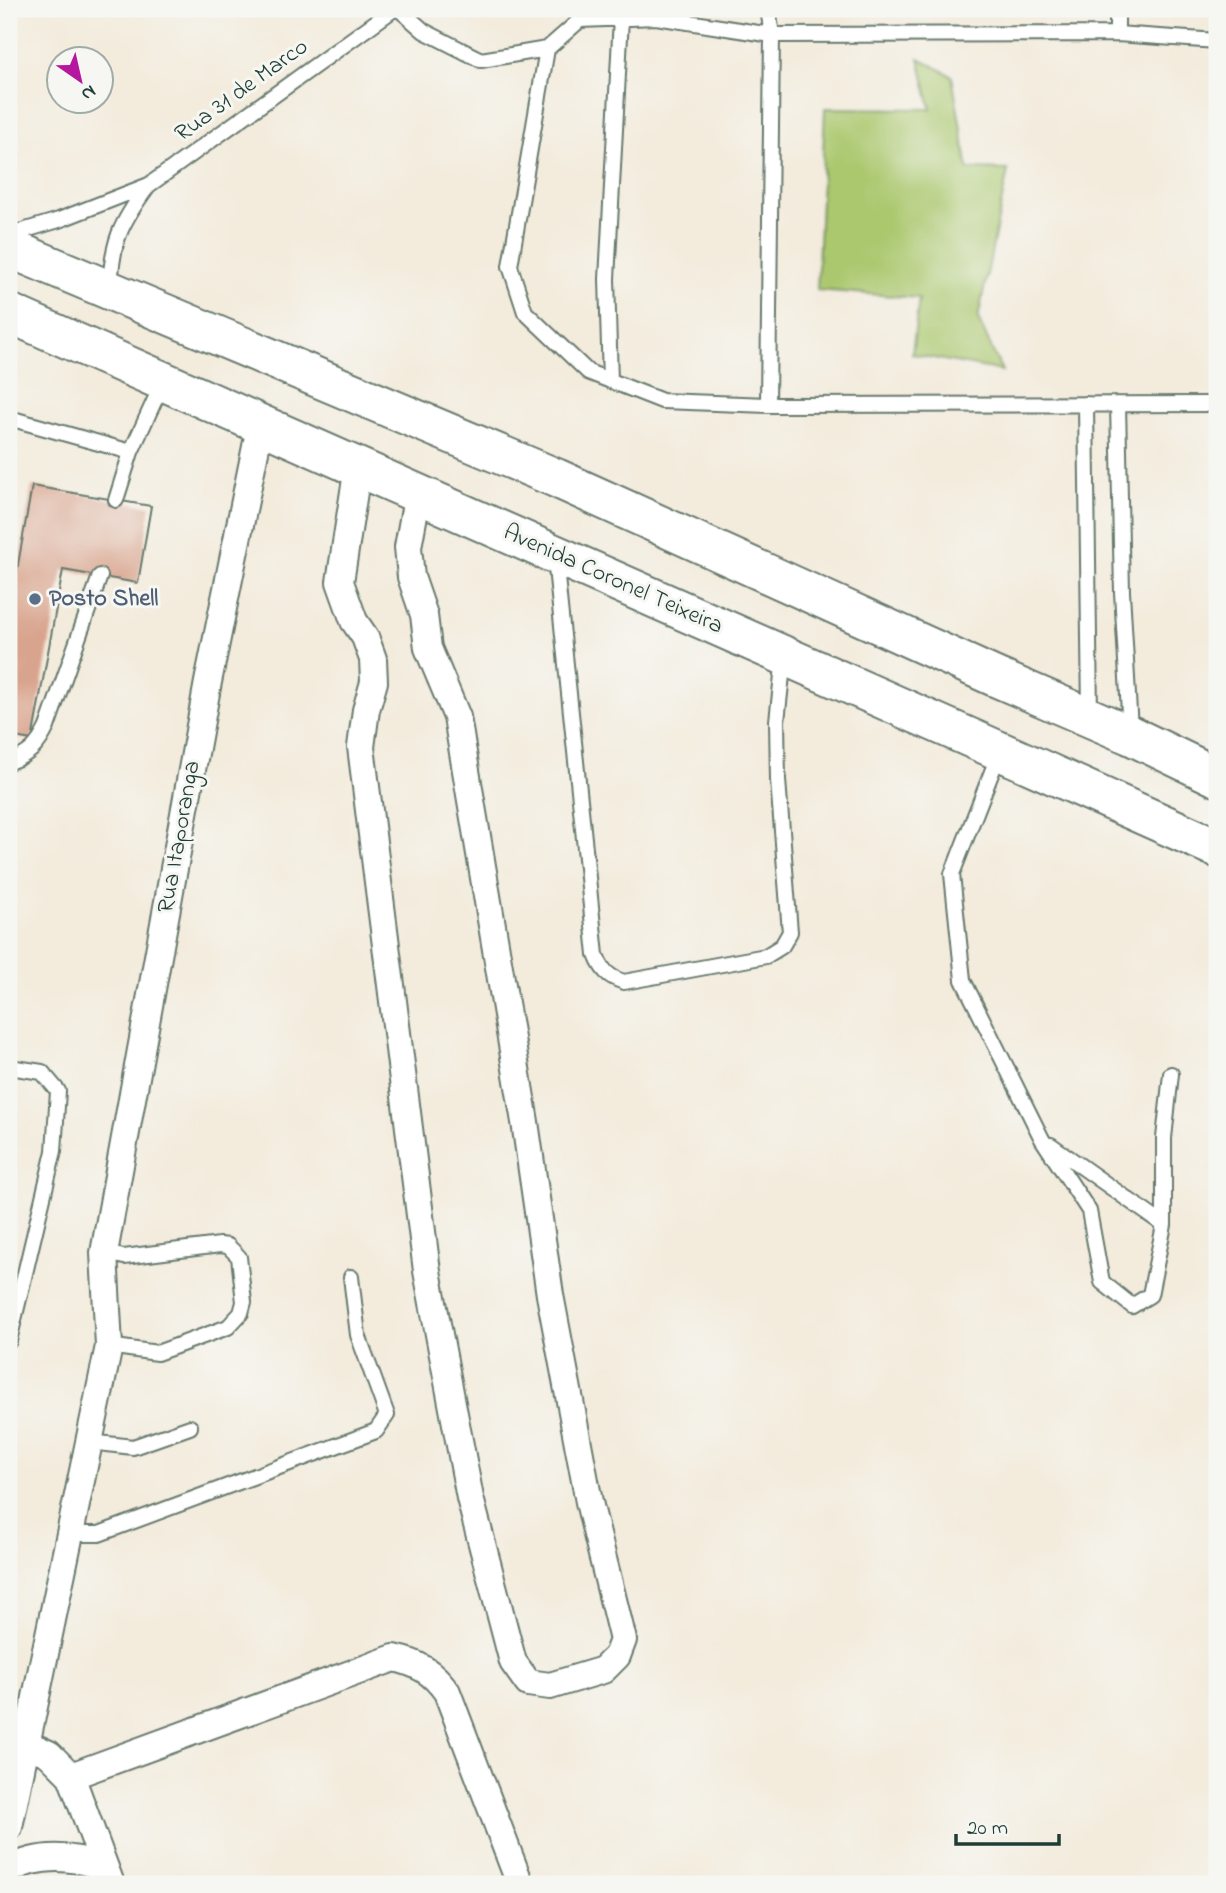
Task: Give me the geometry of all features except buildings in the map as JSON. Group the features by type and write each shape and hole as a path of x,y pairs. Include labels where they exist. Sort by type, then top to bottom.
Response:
{"highway":[{"path":"9,248 556,478 1217,776"},
{"name":"Avenida Coronel Teixeira","path":"9,313 261,422 1217,848"}],"street":[{"name":"Rua Itaporanga","path":"9,1827 109,1346 104,1253 208,682 261,422"},
{"path":"358,466 340,582 354,621 365,637 373,659 374,682 360,747 426,1271 470,1498 513,1662 528,1683 550,1686 603,1670 617,1656 622,1640 589,1502 550,1295 525,1122 457,717 428,648 424,615 411,577 408,547 418,493"},
{"path":"71,1776 394,1658 410,1661 425,1668 447,1692 520,1884"},
{"path":"27,1744 50,1754 71,1776 108,1876"},
{"path":"9,1870 30,1861 67,1858 108,1876"}],"lane":[{"path":"396,9 424,31 481,60 547,49 580,20 656,17 772,35 1117,34 1217,41"},
{"name":"Rua 31 de Marco","path":"9,235 59,220 149,185 396,9"},
{"path":"768,9 772,35 768,405"},
{"path":"1117,9 1117,34"},
{"path":"610,381 607,279 621,18"},
{"path":"547,49 510,266 525,312 588,372 662,401 768,405 1217,404"},
{"name":"Rua 31 de Marco","path":"110,290 111,261 117,235 128,213 149,185"},
{"path":"9,313 9,320"},
{"path":"116,500 131,452 164,381"},
{"path":"1086,404 1090,717"},
{"path":"1118,404 1122,592 1130,735"},
{"path":"9,418 131,452"},
{"path":"555,555 596,955 601,968 611,977 624,982 766,956 782,946 790,932 778,780 777,721 784,655"},
{"path":"9,762 23,757 38,746 100,576"},
{"path":"1000,751 951,874 963,980 1042,1139 1089,1211 1102,1282 1132,1306 1150,1295 1164,1225 1164,1138 1171,1074"},
{"path":"9,1067 42,1072 58,1091 54,1151 9,1341"},
{"path":"1042,1139 1164,1225"},
{"path":"104,1253 124,1257 220,1245 228,1247 239,1257 244,1302 241,1313 228,1327 157,1353 109,1346"},
{"path":"70,1534 99,1534 376,1431 387,1415 358,1335 351,1277"},
{"path":"90,1442 133,1447 190,1427"}],"green space":[{"path":"919,58 952,76 968,169 1008,170 978,319 1002,371 912,354 919,298 817,290 825,108 931,109"}],"place":[{"name":"Posto Shell","path":"35,599"}]}
